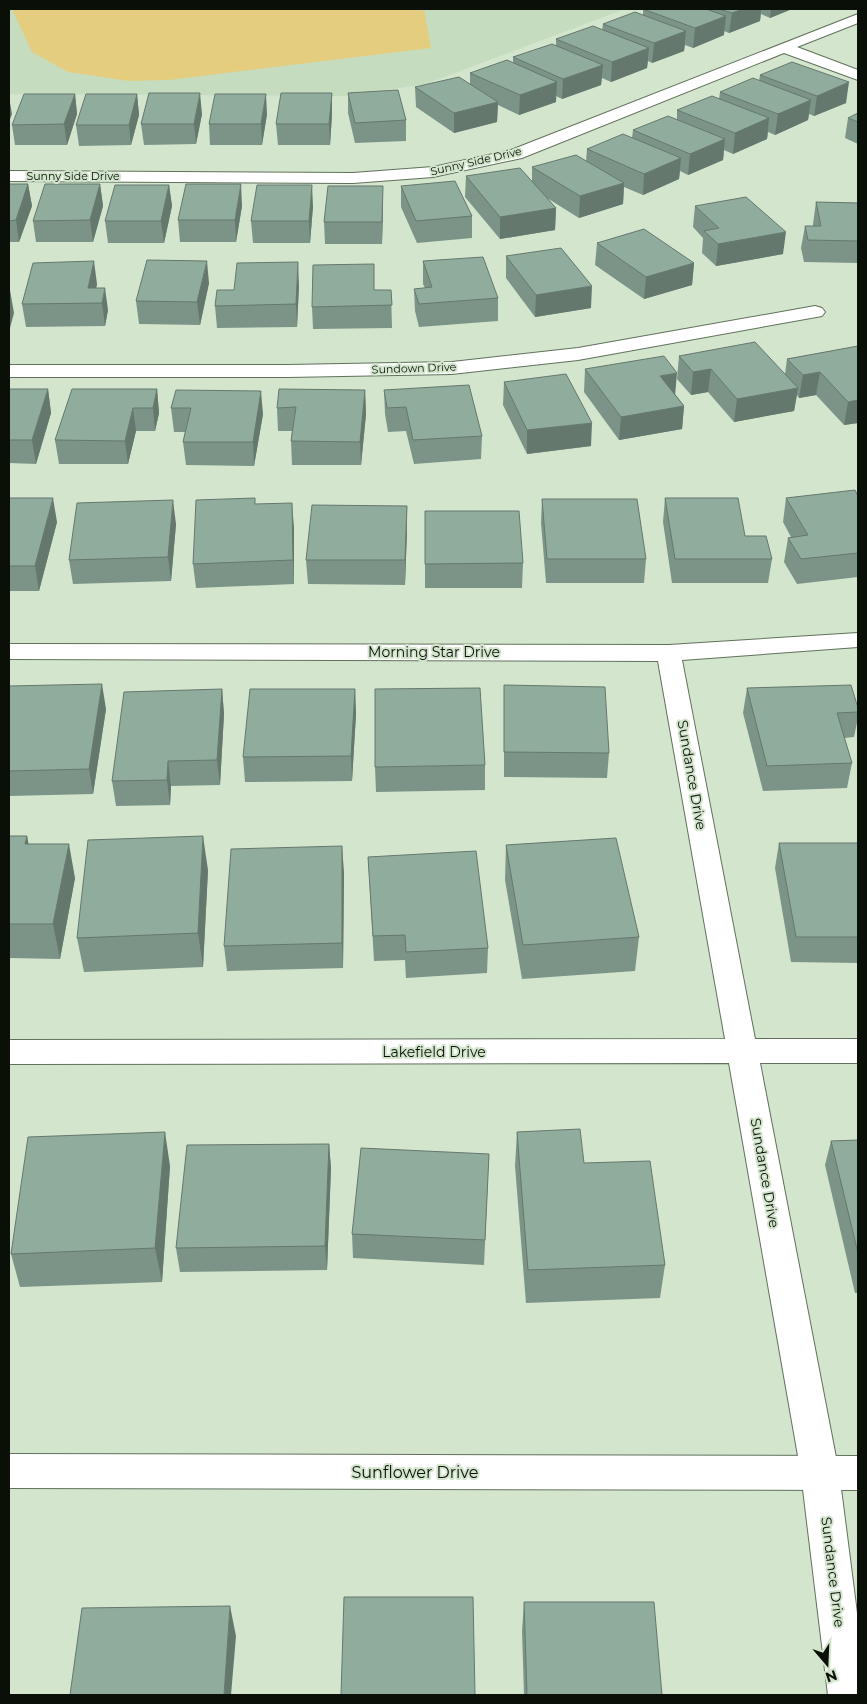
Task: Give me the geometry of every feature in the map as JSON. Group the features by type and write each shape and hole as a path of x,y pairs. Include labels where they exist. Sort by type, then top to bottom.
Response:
{"street":[{"name":"Sunny Side Drive","path":"9,176 353,178 433,172 516,154 858,18"},
{"path":"784,48 858,75"},
{"name":"Sundown Drive","path":"9,371 288,371 452,368 578,354 815,312"},
{"name":"Morning Star Drive","path":"9,651 669,653 858,640"},
{"name":"Sundance Drive","path":"669,653 820,1473 848,1695"},
{"name":"Lakefield Drive","path":"9,1052 858,1051"},
{"name":"Sunflower Drive","path":"9,1471 858,1473"}],"shaded area":[{"path":"9,9 625,9 426,84 346,96 9,94"},
{"path":"12,9 424,9 431,48 169,80 129,81 68,72 32,52"}],"building":[{"path":"643,9 706,9 726,16 695,28"},
{"path":"719,9 743,9 732,13"},
{"path":"635,12 686,31 654,43 603,24"},
{"path":"593,26 649,48 612,62 556,39"},
{"path":"552,44 603,65 563,79 513,57"},
{"path":"507,60 557,82 520,95 470,73"},
{"path":"792,62 849,82 817,96 760,75"},
{"path":"459,77 498,102 454,113 415,87"},
{"path":"753,78 811,100 778,114 720,92"},
{"path":"398,90 406,120 355,123 348,93"},
{"path":"149,93 200,93 194,124 141,124"},
{"path":"281,93 332,93 329,124 276,124"},
{"path":"24,94 75,94 64,124 12,125"},
{"path":"86,94 137,94 129,125 76,125"},
{"path":"215,94 266,94 261,124 209,124"},
{"path":"712,96 769,118 735,133 677,110"},
{"path":"858,113 858,122 848,118"},
{"path":"668,116 725,139 690,154 633,130"},
{"path":"623,134 681,158 644,174 587,149"},
{"path":"576,155 624,183 580,196 532,167"},
{"path":"520,168 556,208 500,217 466,176"},
{"path":"455,181 472,216 416,221 401,186"},
{"path":"9,184 28,184 16,220 9,221"},
{"path":"45,184 100,184 90,220 33,221"},
{"path":"186,184 241,184 235,220 178,220"},
{"path":"115,185 169,185 161,221 105,221"},
{"path":"257,185 312,185 309,221 251,221"},
{"path":"328,186 383,186 382,222 324,222"},
{"path":"746,197 786,232 718,244 704,231 719,228 695,206"},
{"path":"816,202 858,203 858,241 808,240 805,226 821,226"},
{"path":"644,229 694,263 646,277 597,243"},
{"path":"561,248 592,286 536,295 506,256"},
{"path":"483,257 498,298 419,304 414,289 432,287 423,261"},
{"path":"147,260 207,261 197,302 136,301"},
{"path":"94,261 88,288 105,288 102,303 22,304 33,263"},
{"path":"298,262 296,304 215,306 217,290 234,290 237,263"},
{"path":"374,264 374,290 391,290 392,305 312,307 313,265"},
{"path":"755,342 798,388 737,399 711,369 693,372 679,356"},
{"path":"858,346 858,400 848,402 820,372 803,375 787,359"},
{"path":"664,356 677,373 660,376 684,406 621,417 585,369"},
{"path":"566,374 592,423 527,430 504,382"},
{"path":"469,385 482,436 413,440 406,407 387,408 384,390"},
{"path":"9,389 48,389 32,440 9,440"},
{"path":"72,389 157,389 153,408 133,408 125,441 55,440"},
{"path":"279,389 365,390 360,442 291,441 296,407 277,408"},
{"path":"176,390 261,391 253,442 183,442 191,408 171,408"},
{"path":"855,490 858,496 858,553 801,559 788,538 808,535 786,498"},
{"path":"9,498 53,498 35,566 9,566"},
{"path":"255,498 255,504 292,503 293,560 193,564 196,500"},
{"path":"665,498 738,498 745,536 766,536 772,559 675,559"},
{"path":"542,499 637,499 646,559 547,559"},
{"path":"173,500 168,557 69,560 77,503"},
{"path":"312,505 407,506 405,560 306,560"},
{"path":"425,511 519,511 523,563 425,564"},
{"path":"102,684 89,769 9,771 9,686"},
{"path":"504,685 605,687 609,753 504,752"},
{"path":"851,685 858,712 837,713 852,763 767,766 747,688"},
{"path":"480,688 485,765 375,767 375,689"},
{"path":"222,689 217,760 168,761 167,780 112,781 124,692"},
{"path":"250,689 355,689 351,756 243,757"},
{"path":"9,836 27,836 25,844 69,844 53,924 9,924"},
{"path":"203,836 198,933 77,938 88,840"},
{"path":"616,838 639,937 523,945 506,845"},
{"path":"779,843 858,843 858,937 796,937"},
{"path":"342,846 342,943 224,946 231,849"},
{"path":"476,851 488,948 406,952 405,935 373,936 368,857"},
{"path":"580,1129 584,1163 650,1161 665,1265 528,1270 517,1132"},
{"path":"165,1132 155,1248 11,1254 28,1137"},
{"path":"858,1140 858,1253 831,1141"},
{"path":"329,1144 325,1246 176,1248 187,1145"},
{"path":"361,1148 489,1154 485,1240 352,1234"},
{"path":"344,1597 473,1597 475,1695 341,1695"},
{"path":"524,1602 654,1602 662,1695 527,1695"},
{"path":"230,1606 224,1695 70,1695 82,1608"}]}
